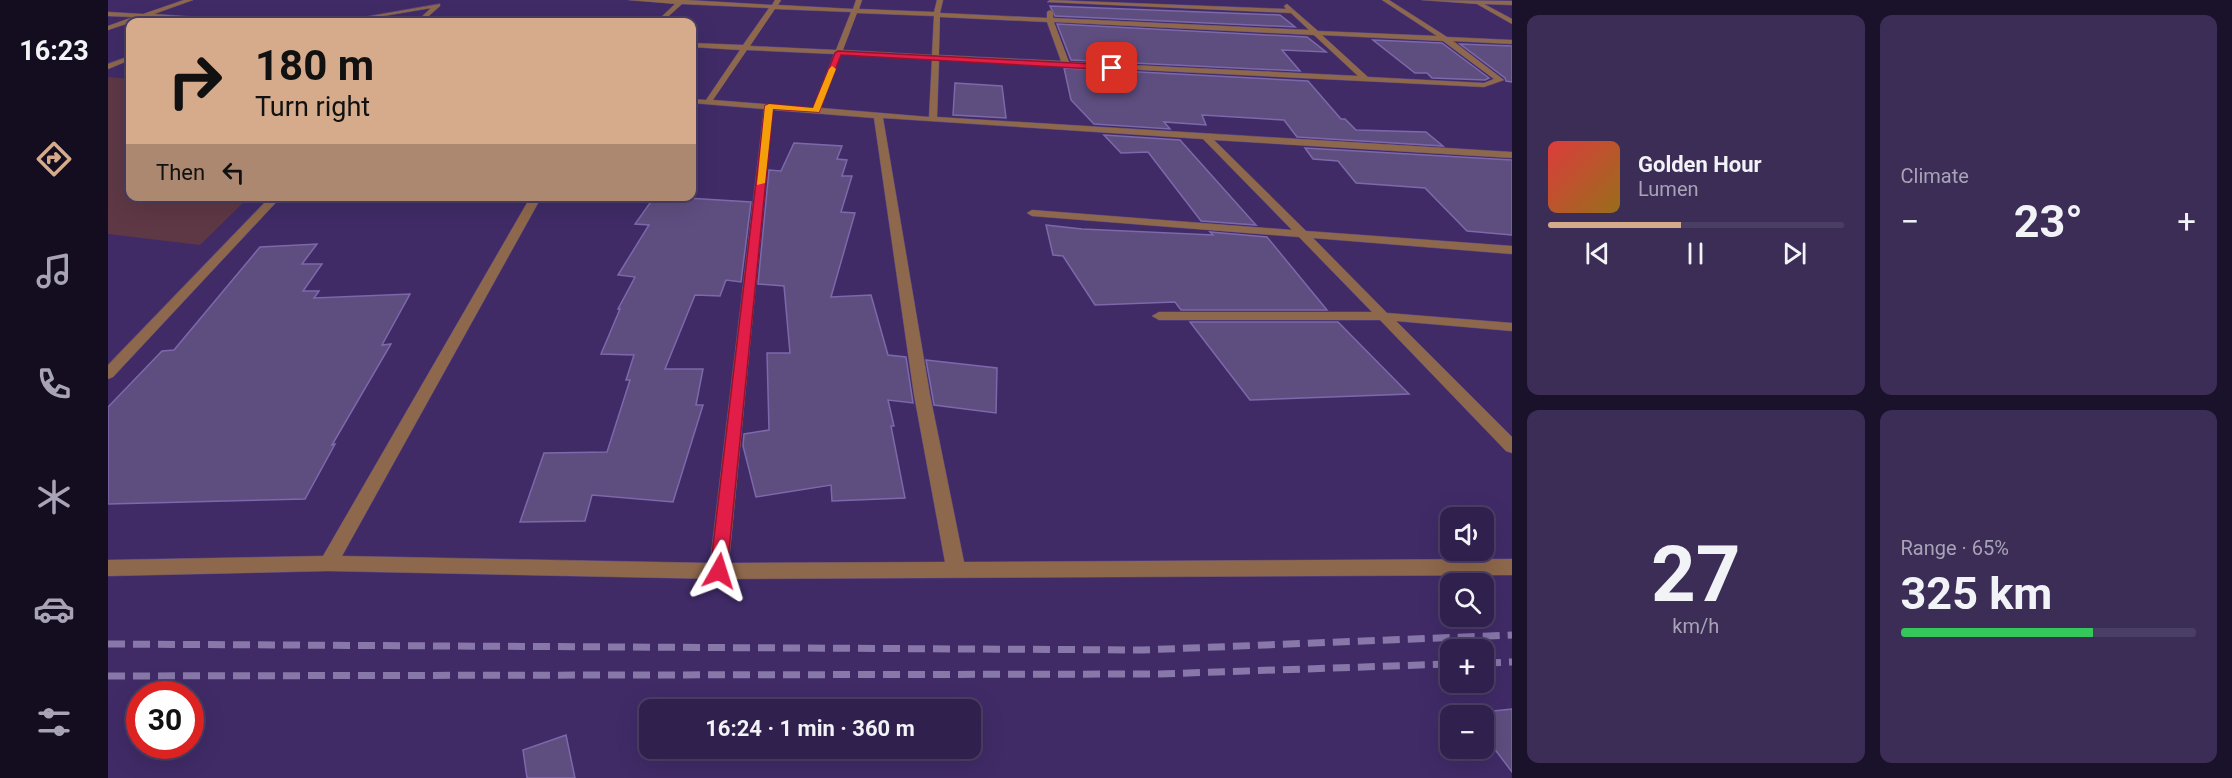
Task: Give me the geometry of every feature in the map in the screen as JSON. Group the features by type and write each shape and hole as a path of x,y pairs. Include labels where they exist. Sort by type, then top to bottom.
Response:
{"street":[{"path":"108,23 176,0"},
{"path":"136,18 190,0"},
{"path":"632,0 776,3 855,10 1512,42"},
{"path":"816,111 859,0"},
{"path":"933,118 940,0"},
{"path":"1280,0 1367,80"},
{"path":"696,45 1484,86 1500,80 1443,38 1384,0"},
{"path":"1425,0 1512,3"},
{"path":"663,18 681,1"},
{"path":"1066,65 1050,20 1050,1 1293,11"},
{"path":"1474,1 1512,22"},
{"path":"360,18 441,3"},
{"path":"424,18 441,3"},
{"path":"708,102 776,3"},
{"path":"108,14 183,18"},
{"path":"108,28 126,21"},
{"path":"108,68 126,60"},
{"path":"108,68 126,70"},
{"path":"696,101 816,111 1512,155"},
{"path":"719,571 769,106"},
{"path":"878,115 922,395 956,568"},
{"path":"1205,136 1305,234 1381,316 1512,447"},
{"path":"108,374 272,201"},
{"path":"328,563 534,201"},
{"path":"1032,213 1512,250"},
{"path":"1159,316 1381,316 1512,327"},
{"path":"108,568 328,563 719,571 956,568 1512,567"}],"shaded area":[{"path":"108,77 126,79 126,201 245,201 200,245 108,234"}],"building":[{"path":"1050,6 1280,15 1295,27 1055,16"},
{"path":"1057,24 1307,37 1326,52 1282,50 1300,71 1071,60"},
{"path":"1373,40 1442,43 1489,78 1485,80 1432,78 1427,73 1415,73"},
{"path":"1460,44 1512,46 1512,82 1506,81"},
{"path":"1064,68 1308,81 1341,119 1345,119 1356,130 1426,132 1443,146 1297,137 1284,120 1202,115 1206,125 1164,122 1170,129 1094,124 1071,100"},
{"path":"955,83 1002,86 1006,118 953,115"},
{"path":"1104,135 1180,140 1256,225 1201,221 1148,152 1121,153"},
{"path":"794,143 842,146 837,159 847,160 842,176 852,176 841,212 855,213 831,297 871,295 888,355 906,357 913,403 888,400 905,498 832,501 831,485 756,497 743,446 744,434 769,430 767,353 790,353 784,286 758,284 769,170 781,171"},
{"path":"1305,148 1512,160 1512,235 1467,231 1425,188 1356,183 1338,161 1313,159"},
{"path":"696,199 751,202 741,282 726,280 720,296 695,295 665,369 703,369 696,405 703,405 673,502 592,495 585,521 520,522 544,453 607,452 630,380 626,380 634,355 601,354 620,309 618,309 635,277 618,275 649,225 635,224 651,201 696,201"},
{"path":"1046,225 1082,229 1213,235 1210,232 1267,237 1327,310 1181,310 1175,302 1095,305 1063,256 1053,255"},
{"path":"317,244 302,264 322,264 303,291 319,291 314,298 410,294 382,345 391,344 332,445 335,444 305,499 108,504 108,407 162,351 174,350 260,247"},
{"path":"1190,322 1338,322 1409,394 1250,400"},
{"path":"926,360 997,368 996,413 934,405"},
{"path":"1512,709 1512,772 1494,748 1494,711"},
{"path":"566,735 575,778 527,778 523,750"}],"railway":[{"path":"108,644 1142,650 1512,635"},
{"path":"1494,663 1512,662"},
{"path":"108,676 1159,674 1440,664"}],"slow traffic":[{"path":"761,183 769,106 816,111 832,69"}],"route":[{"path":"719,571 769,106 816,111 838,53 1112,68"}]}
